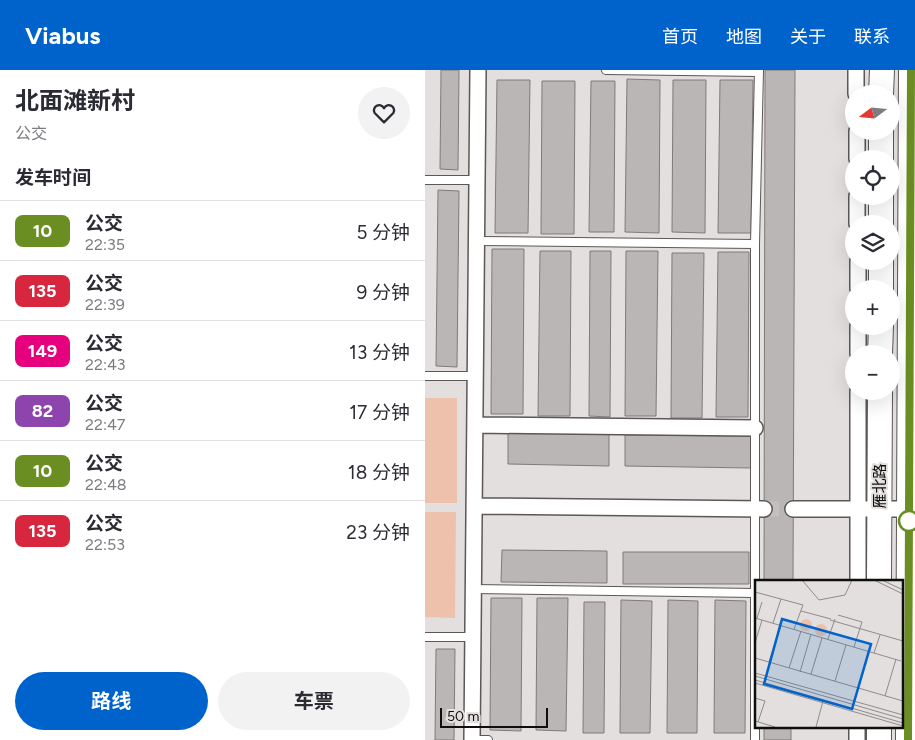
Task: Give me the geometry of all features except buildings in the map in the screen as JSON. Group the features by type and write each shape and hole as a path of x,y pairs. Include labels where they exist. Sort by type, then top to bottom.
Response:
{"main road":[{"path":"881,85 882,70"},
{"name":"雁北路","path":"907,740 912,510 905,289 911,70"},
{"name":"雁北路","path":"879,400 869,510 879,580"}],"street":[{"path":"472,740 478,70"},
{"path":"856,70 856,85"},
{"path":"858,580 869,510 859,400"},
{"path":"475,424 755,428"},
{"path":"474,506 759,509"},
{"path":"793,509 912,510"}],"lane":[{"path":"605,70 759,71 755,244 755,428 759,509 756,580"},
{"path":"425,180 477,180"},
{"path":"476,241 755,244"},
{"path":"425,376 475,376"},
{"path":"473,589 755,593 755,740"},
{"path":"425,637 473,637"},
{"path":"472,740 488,740"}],"shaded area":[{"path":"425,398 457,398 457,503 425,503"},
{"path":"425,512 456,512 455,618 425,617"}],"tunnel":[{"path":"764,509 793,509"}],"bus line":[{"name":"10","path":"908,740 911,70"}]}
